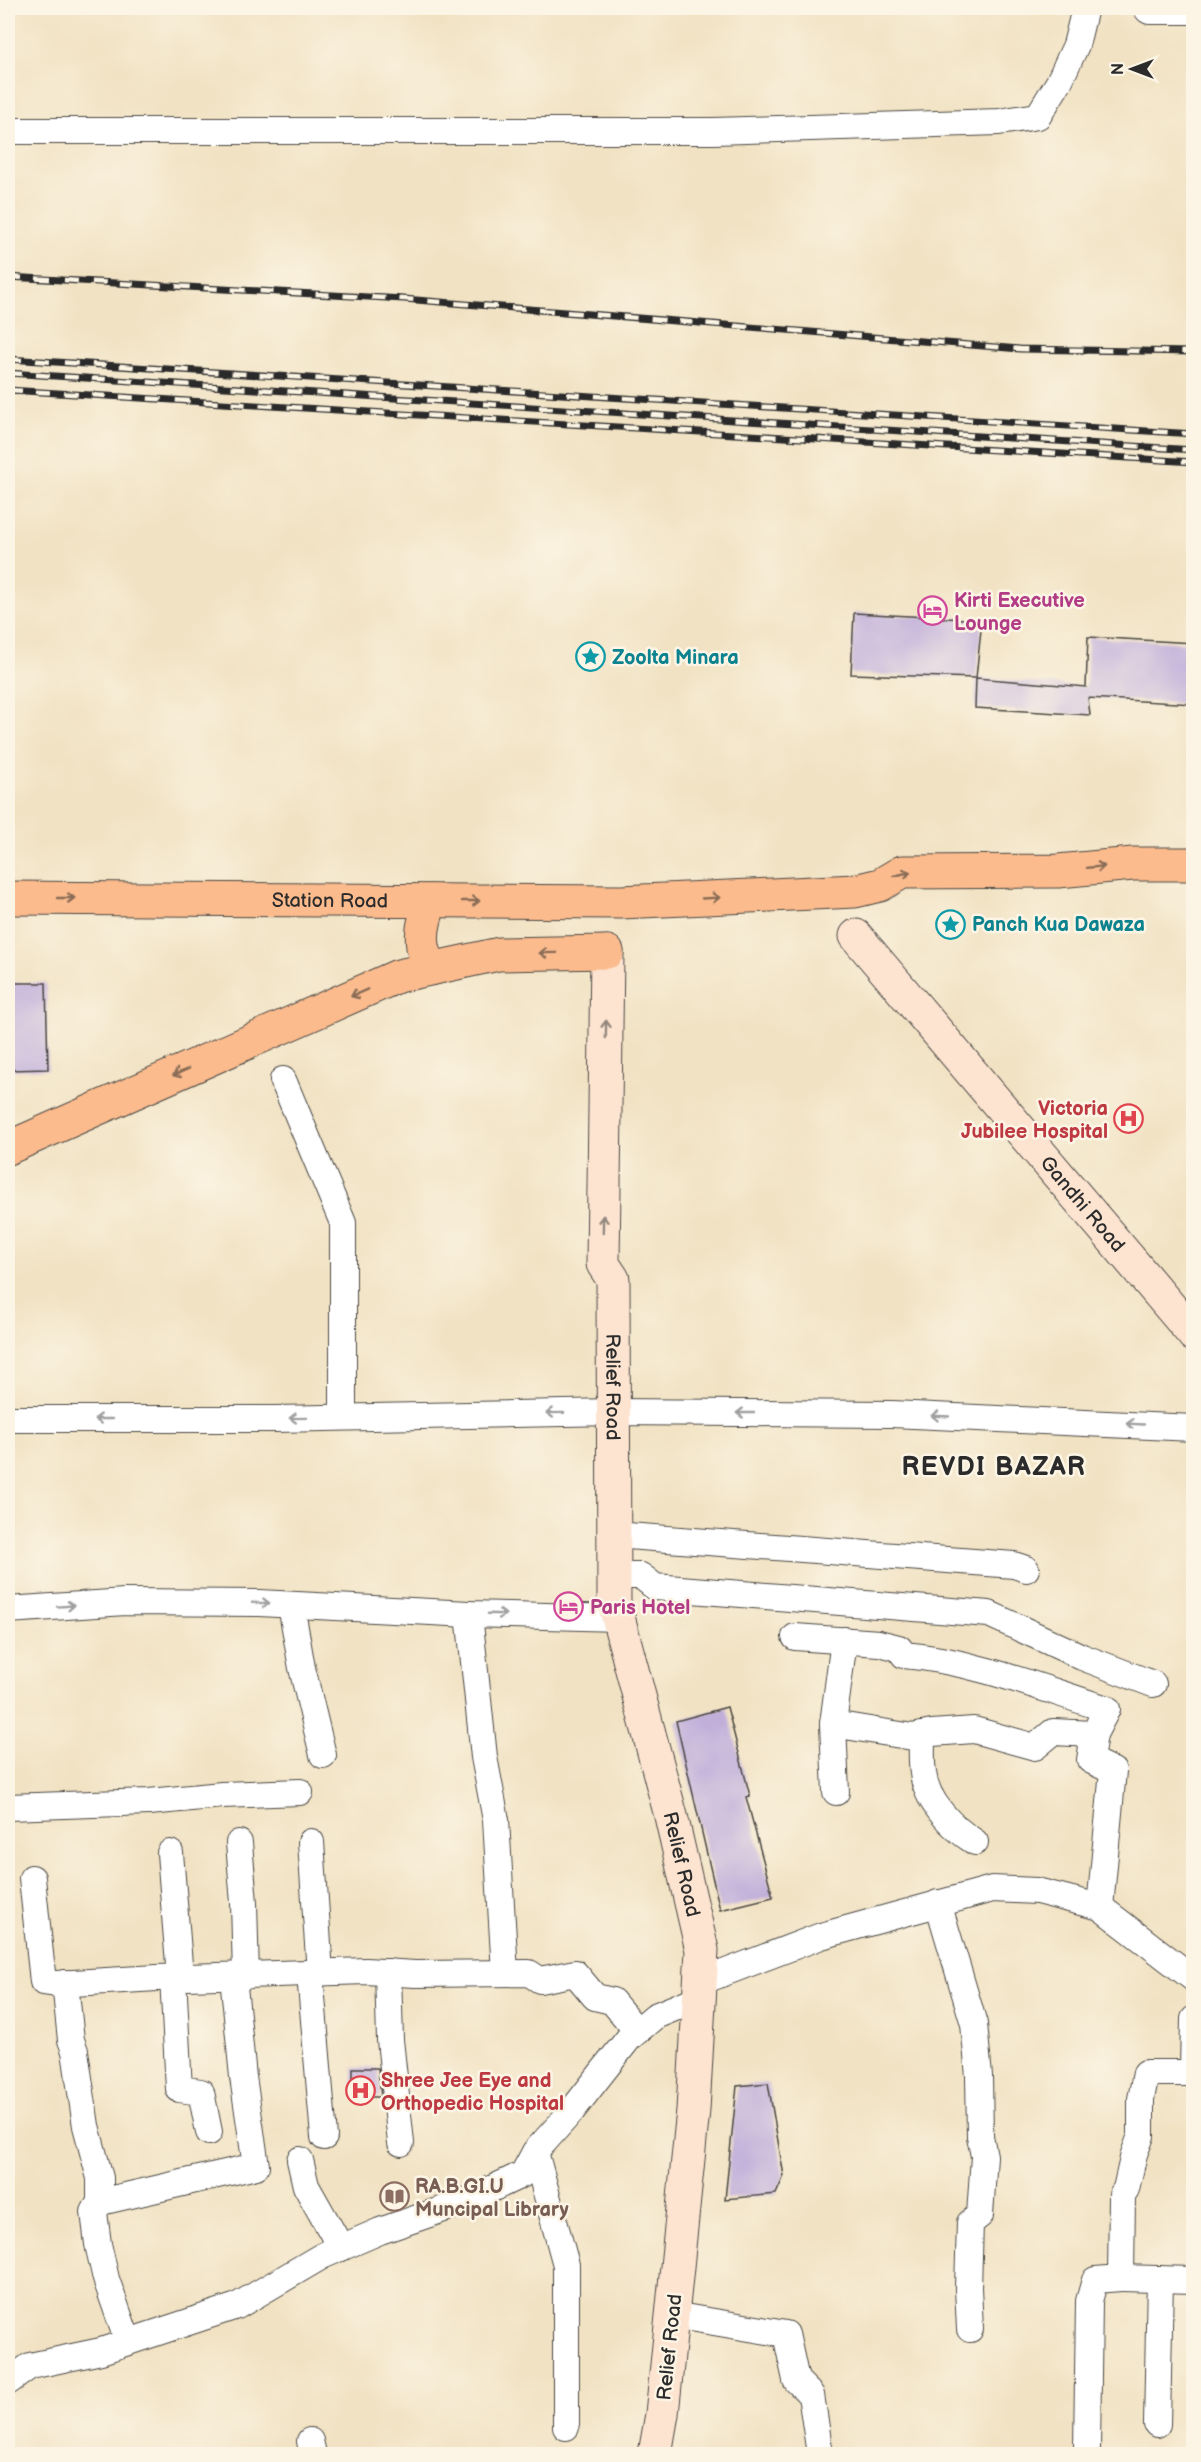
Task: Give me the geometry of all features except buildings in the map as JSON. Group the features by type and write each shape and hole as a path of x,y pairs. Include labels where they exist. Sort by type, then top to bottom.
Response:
{"main road":[{"name":"Station Road","path":"8,898 621,902 855,891 880,885 902,872 1058,871 1133,864 1194,864"},
{"path":"8,1148 398,976 434,968 425,956 422,943 422,929 431,901"},
{"name":"Gandhi Road","path":"856,936 1194,1335"},
{"name":"Relief Road","path":"434,968 499,954 617,952 603,1264 613,1279 614,1602 671,1816 702,1950 693,2110 663,2414 655,2454"}],"street":[{"path":"8,131 713,131 999,122 1038,116 1059,82 1076,45 1084,8"},
{"path":"1150,8 1194,8"},
{"path":"283,1080 343,1223 343,1417"},
{"path":"8,1419 343,1417 614,1412 892,1414 1194,1428"},
{"path":"614,1535 1014,1565 1026,1569"},
{"path":"614,1576 641,1576 655,1587 988,1614 1082,1657 1154,1684"},
{"path":"8,1610 125,1602 291,1605 469,1614 618,1618"},
{"path":"291,1605 302,1668 323,1755"},
{"path":"469,1614 484,1757 496,1820 505,1973"},
{"path":"795,1636 879,1643 899,1648 904,1654 961,1663 1107,1709 1094,1734 1090,1760 1113,1771 1100,1907"},
{"path":"836,1792 833,1724 844,1640"},
{"path":"833,1724 914,1737 974,1730 1035,1747 1053,1732 1094,1734"},
{"path":"922,1736 923,1775 939,1810 975,1842"},
{"path":"8,1807 149,1802 222,1795 300,1792"},
{"path":"311,1842 315,1974 324,2137"},
{"path":"100,2202 256,2166 243,2077 240,1976 244,1903 239,1843"},
{"path":"170,1853 177,1977 179,2089 201,2092 209,2132"},
{"path":"32,1878 43,1982 388,1972 529,1973 540,1980 575,1973 594,1997 612,2001 637,2031"},
{"path":"8,2382 30,2366 101,2352 237,2306 341,2248 380,2230 464,2202 523,2174 535,2152 572,2112 629,2038 655,2016 700,1990 821,1936 992,1889 1037,1892 1100,1907 1194,1979"},
{"path":"938,1903 974,2024 979,2076 980,2136 984,2156 980,2216 970,2223 968,2288 970,2329"},
{"path":"388,1972 390,2040 401,2143"},
{"path":"64,1983 86,2126 100,2178 100,2202 94,2212 98,2244 106,2279 128,2342"},
{"path":"1121,2278 1122,2195 1126,2189 1134,2154 1142,2136 1141,2099 1146,2073 1193,2073 1194,2019"},
{"path":"535,2152 566,2265 566,2427"},
{"path":"300,2160 306,2186 341,2248"},
{"path":"1087,2450 1089,2301 1095,2280 1121,2278 1194,2280"},
{"path":"1157,2424 1160,2279"},
{"path":"672,2315 786,2334 796,2380 811,2395 820,2454"}],"railway":[{"path":"8,277 404,299 1020,349 1194,352"},
{"path":"8,359 1194,434"},
{"path":"8,373 1194,450"},
{"path":"8,390 1194,462"}],"place":[{"name":"Kirti Executive Lounge","path":"933,611"},
{"name":"Zoolta Minara","path":"591,657"},
{"name":"Panch Kua Dawaza","path":"951,924"},
{"name":"Victoria Jubilee Hospital","path":"1129,1119"},
{"name":"Paris Hotel","path":"569,1607"},
{"name":"Shree Jee Eye and Orthopedic Hospital","path":"360,2091"},
{"name":"RA.B.GI.U Muncipal Library","path":"394,2197"}],"district":[{"name":"REVDI BAZAR","path":"994,1466"}]}
